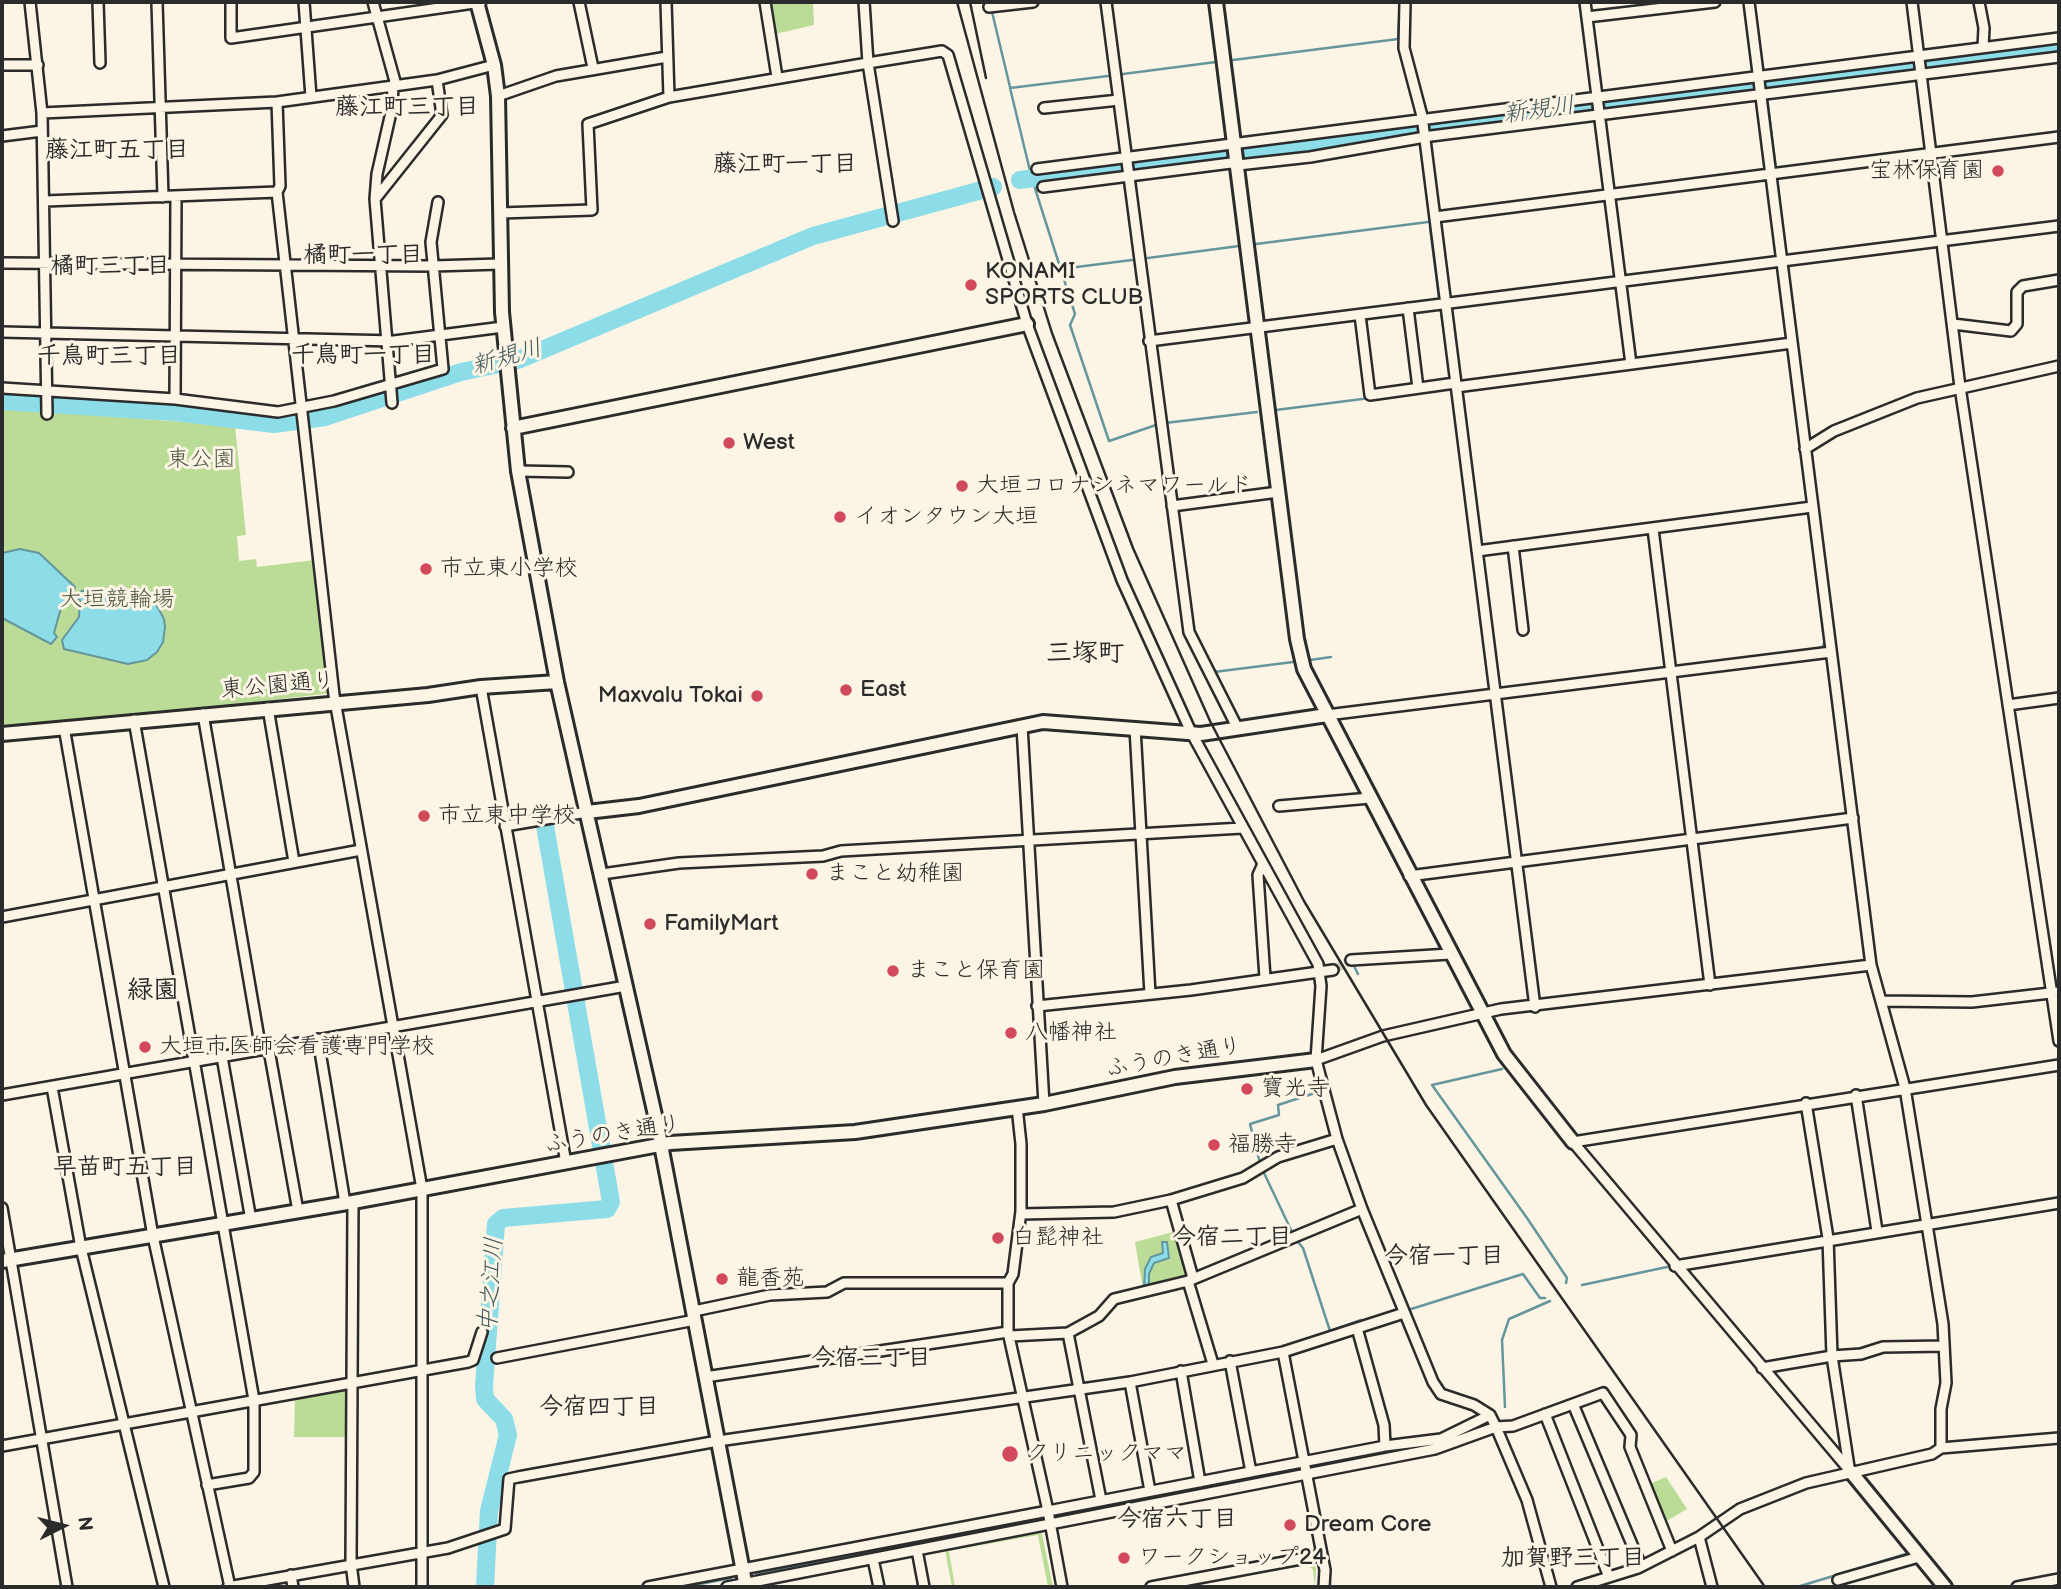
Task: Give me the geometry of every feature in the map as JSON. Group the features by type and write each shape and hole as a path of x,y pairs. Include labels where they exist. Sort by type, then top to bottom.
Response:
{"street":[{"path":"30,2 38,65 45,201 47,414"},
{"path":"98,2 100,63"},
{"path":"157,2 163,197"},
{"path":"231,2 231,38 483,2"},
{"path":"304,2 311,97"},
{"path":"373,2 395,85 393,108 377,174 375,199 392,403"},
{"path":"477,2 494,65 498,96 503,327 518,471 557,682 661,1145 746,1586"},
{"path":"579,2 593,68"},
{"path":"666,2 669,97"},
{"path":"765,2 777,77"},
{"path":"864,2 868,63 893,221"},
{"path":"989,7 1033,2"},
{"path":"1106,2 1189,632 1238,729"},
{"path":"1216,2 1301,657 1327,715 1481,1014 1520,1078 1945,1587"},
{"path":"1405,2 1404,48 1422,121 1535,1007"},
{"path":"1585,2 1631,364"},
{"path":"1587,17 1715,2"},
{"path":"1749,2 1758,77 1764,94 1781,261 1871,965 1905,1088 1944,1346 1946,1383 1941,1409 1941,1448"},
{"path":"1912,2 1960,387 2055,993 2059,1041"},
{"path":"1979,2 1984,28 1983,47"},
{"path":"1236,154 1422,121 2059,38"},
{"path":"500,213 592,210 588,124 669,97 942,51 948,55 1027,324 1122,580 1191,732 1262,866 1314,956 1319,971 1316,1060 1337,1139 1362,1209 1404,1313 1441,1394 1474,1405 1490,1415 1524,1491 1551,1587"},
{"path":"498,96 593,68 667,57"},
{"path":"1037,169 1127,159 1236,154 1423,137 2059,57"},
{"path":"2,65 38,65"},
{"path":"41,113 276,102 437,80 494,65"},
{"path":"375,199 442,115 437,80"},
{"path":"1044,108 1119,100"},
{"path":"276,102 280,186 277,192 335,702 422,1189 422,1587"},
{"path":"2,136 42,131"},
{"path":"1435,217 2059,137"},
{"path":"1043,187 1231,163 1236,154"},
{"path":"45,201 277,192"},
{"path":"175,399 176,196"},
{"path":"2,388 175,399 241,410 278,412 303,410 391,387 443,369 431,242 438,202"},
{"path":"1149,341 2059,226"},
{"path":"2,263 380,266 500,264"},
{"path":"1952,324 2011,331 2017,324 2017,292 2023,286 2059,280"},
{"path":"1408,309 1418,388"},
{"path":"1360,315 1370,395 1792,343"},
{"path":"513,428 1027,324"},
{"path":"2,332 386,341 439,337 480,328 503,327"},
{"path":"1805,449 1880,411 1960,387 2059,366"},
{"path":"518,471 568,472"},
{"path":"1172,506 1278,492"},
{"path":"1477,551 1812,507"},
{"path":"1653,529 1710,985"},
{"path":"1513,546 1523,630"},
{"path":"505,826 651,803 1043,722 1201,734 1327,715 1831,652"},
{"name":"東公園通り","path":"2,734 428,695 481,687 557,682"},
{"path":"481,687 566,1163"},
{"path":"2008,705 2059,698"},
{"path":"268,708 293,862"},
{"path":"202,714 229,874 298,1211"},
{"path":"134,720 254,1400 254,1472 249,1478 208,1485"},
{"path":"1022,726 1044,1104"},
{"path":"64,727 153,1236 229,1587 264,1584 291,1574 448,1548 505,1529 509,1479 718,1441 1130,1382 1283,1352 1404,1313"},
{"path":"1135,728 1150,994"},
{"path":"1279,806 1370,798"},
{"path":"1409,876 1853,818"},
{"path":"602,874 679,863 823,856 841,851 1242,828"},
{"path":"2,917 94,902 164,886 361,850"},
{"path":"1262,866 1258,875 1265,978"},
{"path":"1351,960 1450,954"},
{"path":"1316,1060 1383,1036 1481,1014 1871,965"},
{"path":"1037,1006 1333,970"},
{"path":"2,1095 626,986"},
{"path":"1881,1001 1961,1003 2055,993"},
{"path":"318,1039 349,1203 351,1563 354,1587"},
{"path":"222,1057 251,1220"},
{"name":"ふうのき通り","path":"5,1260 349,1203 661,1145 855,1132 1044,1104 1175,1077 1316,1060"},
{"path":"1573,1142 1856,1095 2059,1065"},
{"path":"52,1087 81,1248 164,1587"},
{"path":"1856,1095 1877,1231"},
{"path":"1806,1103 1828,1238 1832,1356 1845,1452 1851,1472"},
{"path":"1017,1107 1021,1143 1021,1214 1013,1274 1008,1283 1009,1334 1062,1587"},
{"path":"1021,1214 1114,1212 1171,1200 1243,1178 1278,1157 1337,1139"},
{"path":"1171,1200 1213,1364"},
{"path":"1675,1266 1828,1238 2059,1203"},
{"path":"2,1208 5,1260 67,1587"},
{"path":"705,1377 1009,1334 1068,1333 1099,1317 1114,1299 1191,1280 1362,1209"},
{"path":"497,1358 694,1316 770,1295 827,1292 844,1283 1008,1283"},
{"path":"1357,1328 1384,1425 1385,1446"},
{"path":"2,1446 473,1360 482,1332"},
{"path":"1068,1333 1101,1500"},
{"path":"1762,1368 1861,1354 1884,1348 1944,1346"},
{"path":"1283,1352 1322,1555 1324,1587"},
{"path":"1230,1361 1251,1472"},
{"path":"1181,1371 1200,1482"},
{"path":"1130,1382 1150,1491"},
{"path":"727,1587 746,1586 1435,1449 1496,1427 1513,1426 1603,1394 1631,1435 1630,1447 1672,1551"},
{"path":"1573,1404 1641,1566"},
{"path":"648,1587 1385,1446 1441,1439 1490,1415"},
{"path":"1545,1415 1609,1577"},
{"path":"1577,1587 1641,1566 1699,1537 1740,1509 1776,1493 1851,1472 1932,1454 1941,1448 2059,1438"},
{"path":"1699,1537 1712,1587"},
{"path":"917,1550 924,1587"},
{"path":"1151,1587 1322,1555"},
{"path":"1838,1580 1919,1556"},
{"path":"873,1559 879,1587"},
{"path":"291,1574 293,1587"},
{"path":"2017,1587 2059,1579"}],"green space":[{"path":"769,2 813,2 814,25 775,34"},
{"name":"大垣競輪場","path":"2,408 235,426 246,535 237,536 239,561 256,559 257,567 315,560 331,693 117,719 2,729"},
{"path":"1177,1231 1189,1276 1154,1289 1143,1289 1135,1242"},
{"path":"346,1390 345,1437 294,1437 295,1397"},
{"path":"1666,1477 1687,1509 1663,1523 1648,1485"},
{"path":"1039,1531 1042,1534 1053,1587 1048,1587 1038,1535 949,1551 955,1587 952,1587 945,1550"},
{"path":"1312,1562 1316,1568 1315,1587 1313,1570 1308,1565 1180,1587"}],"water":[{"path":"20,549 39,553 75,587 69,604 61,608 54,633 57,637 51,644 2,618 2,553"},
{"path":"91,588 103,593 133,590 156,604 165,627 163,642 157,652 147,660 128,664 64,649 62,640 79,617 80,600 77,598 80,592"},
{"path":"1162,1242 1167,1242 1169,1258 1154,1263 1149,1274 1149,1286 1144,1288 1145,1269 1151,1257 1163,1253"}],"waterway":[{"path":"1233,60 1398,39 1400,2"},
{"path":"992,12 1010,87"},
{"name":"新規川","path":"1020,180 1676,93 1699,94 2059,48"},
{"path":"1123,74 1216,62"},
{"path":"1108,76 1010,88 1032,179 1075,314 1070,325 1109,441 1156,425"},
{"path":"1767,97 1776,170"},
{"path":"1777,178 1785,252"},
{"name":"新規川","path":"2,401 175,412 274,424 325,417 461,372 518,360 813,236 993,187"},
{"path":"1256,244 1428,222"},
{"path":"1430,227 1439,298"},
{"path":"1148,258 1239,246"},
{"path":"1061,269 1132,260"},
{"path":"1791,300 1796,335"},
{"path":"1441,311 1450,374"},
{"path":"1798,350 1808,430"},
{"path":"1452,391 1461,462"},
{"path":"1276,410 1370,398"},
{"path":"1165,423 1257,412"},
{"path":"1809,512 1825,641 1823,646 1816,650"},
{"path":"1310,660 1331,657"},
{"path":"1214,672 1293,662"},
{"name":"中之江川","path":"485,1587 489,1511 508,1435 504,1419 485,1399 484,1386 496,1224 503,1218 607,1209 611,1202 545,826"},
{"path":"1353,964 1358,974"},
{"path":"1502,1069 1432,1085 1527,1218 1567,1278 1566,1283"},
{"path":"1260,1163 1250,1124 1279,1115 1278,1105 1318,1092"},
{"path":"1264,1173 1292,1232"},
{"path":"1298,1242 1303,1248 1330,1331 1361,1320"},
{"path":"1582,1285 1667,1267"},
{"path":"1408,1310 1523,1274 1540,1298 1545,1298"},
{"path":"1505,1407 1502,1340 1509,1319 1550,1301"},
{"path":"1364,1332 1366,1346"},
{"path":"1470,1432 1486,1424"},
{"path":"1388,1427 1391,1442"},
{"path":"1401,1451 1438,1444"},
{"path":"1313,1467 1393,1452"},
{"path":"1207,1487 1294,1471"},
{"path":"1054,1516 1197,1489"},
{"path":"910,1544 1039,1520"},
{"path":"756,1574 899,1546"},
{"path":"1797,1587 1909,1553"},
{"path":"685,1587 731,1578"}],"tunnel":[{"path":"1333,970 1351,960"}],"railway":[{"path":"957,2 1014,212 1052,333 1133,548 1210,721 1304,901 1426,1105 1765,1587"},
{"path":"970,2 986,78"}],"place":[{"name":"宝林保育園","path":"1998,171"},
{"name":"KONAMI SPORTS CLUB","path":"971,285"},
{"name":"West","path":"729,443"},
{"name":"大垣コロナシネマワールド","path":"962,486"},
{"name":"イオンタウン大垣","path":"840,517"},
{"name":"市立東小学校","path":"426,569"},
{"name":"East","path":"846,690"},
{"name":"Maxvalu Tokai","path":"757,696"},
{"name":"市立東中学校","path":"424,816"},
{"name":"まこと幼稚園","path":"812,874"},
{"name":"FamilyMart","path":"650,924"},
{"name":"まこと保育園","path":"893,971"},
{"name":"八幡神社","path":"1011,1033"},
{"name":"大垣市医師会看護専門学校","path":"145,1047"},
{"name":"寶光寺","path":"1247,1089"},
{"name":"福勝寺","path":"1214,1145"},
{"name":"白髭神社","path":"998,1238"},
{"name":"龍香苑","path":"722,1279"},
{"name":"クリニックママ","path":"1010,1454"},
{"name":"Dream Core","path":"1290,1525"},
{"name":"ワークショップ24","path":"1124,1558"}],"district":[{"name":"藤江町三丁目","path":"407,108"},
{"name":"藤江町五丁目","path":"117,151"},
{"name":"藤江町一丁目","path":"785,165"},
{"name":"橘町一丁目","path":"363,256"},
{"name":"橘町三丁目","path":"110,267"},
{"name":"千鳥町一丁目","path":"363,356"},
{"name":"千鳥町三丁目","path":"109,357"},
{"name":"三塚町","path":"1085,654"},
{"name":"緑園","path":"153,991"},
{"name":"早苗町五丁目","path":"125,1168"},
{"name":"今宿二丁目","path":"1232,1238"},
{"name":"今宿一丁目","path":"1444,1257"},
{"name":"今宿三丁目","path":"871,1359"},
{"name":"今宿四丁目","path":"599,1408"},
{"name":"今宿六丁目","path":"1177,1520"},
{"name":"加賀野三丁目","path":"1573,1559"}],"park label":[{"name":"東公園","path":"201,460"}]}
